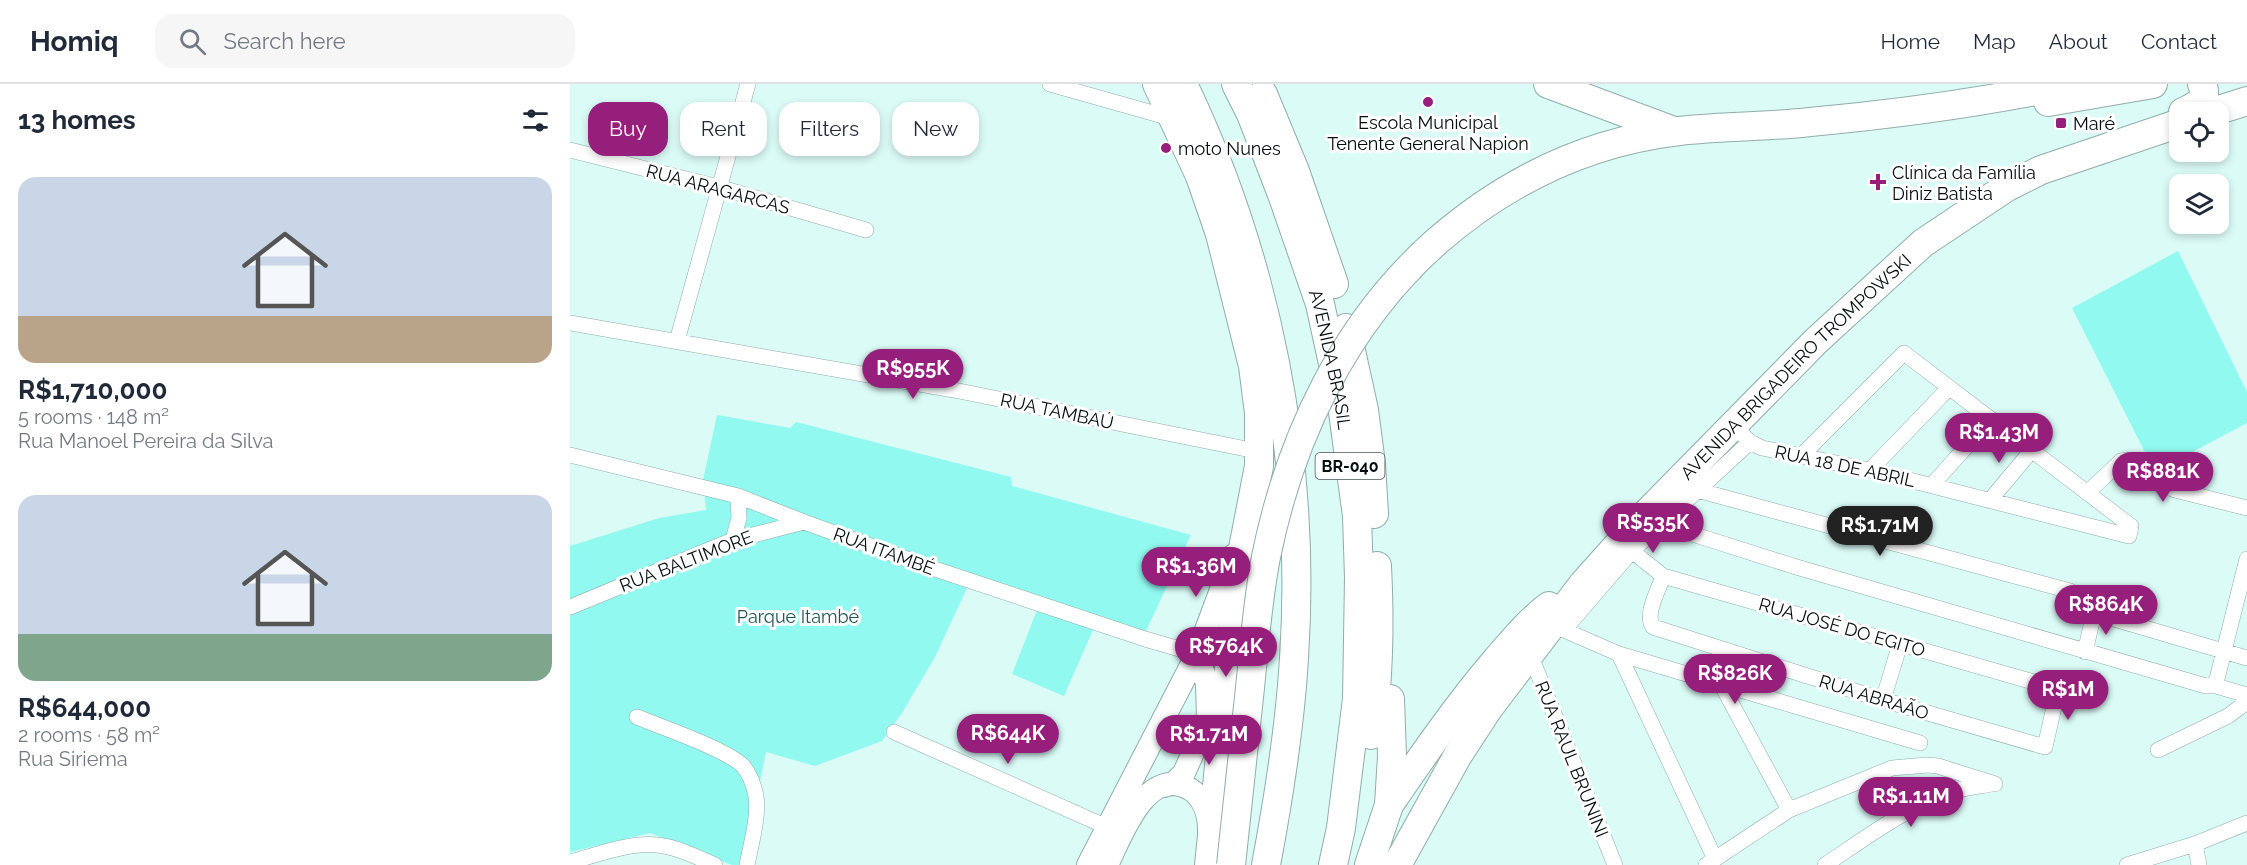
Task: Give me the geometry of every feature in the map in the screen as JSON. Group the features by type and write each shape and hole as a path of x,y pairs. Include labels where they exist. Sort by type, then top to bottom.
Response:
{"highway":[{"path":"1157,84 1200,176 1223,244 1253,366 1259,413 1261,452 1232,619 1217,862"},
{"name":"BR-040","path":"1183,84 1214,157 1251,264 1275,361 1293,489 1296,602 1294,657 1278,801 1266,865"},
{"name":"AVENIDA BRASIL","path":"1236,84 1251,114 1275,176 1320,304 1342,405 1357,516 1359,578 1357,699 1341,828 1333,865"},
{"name":"AVENIDA BRASIL","path":"1258,84 1295,171 1332,278 1362,399 1371,464 1380,617 1373,864"},
{"path":"1548,84 1676,131"},
{"path":"1217,862 1266,557 1287,476 1310,417 1339,361 1390,289 1414,262 1480,207 1521,182 1558,163 1608,144 1676,131 1865,117 2070,84"},
{"path":"1968,101 2010,108 2153,84"},
{"path":"2200,102 2205,94 2202,84"},
{"path":"2229,107 2247,101"},
{"path":"2134,139 2169,120"},
{"name":"AVENIDA BRIGADEIRO TROMPOWSKI","path":"1373,864 1458,754 1530,654 1557,629 1583,584 1741,433 1816,341 1916,249 1949,224 2007,187 2041,170 2169,127"},
{"path":"1389,805 1433,739 1514,640 1539,614 1559,598 1583,584"},
{"path":"1373,864 1389,805 1392,756 1388,658 1380,617"}],"street":[{"path":"677,341 748,84"},
{"path":"1050,84 1174,119"},
{"name":"RUA ARAGARCAS","path":"570,150 718,187 866,230"},
{"name":"RUA TAMBAÚ","path":"570,323 966,392 1261,452"},
{"path":"1800,457 1904,353 2087,493 2121,460 2127,460 2156,483 2247,508"},
{"path":"1870,470 1949,388"},
{"path":"1932,485 1991,419"},
{"name":"RUA 18 DE ABRIL","path":"1741,433 1762,448 1870,470 1991,499 2129,536 2131,526 2087,493"},
{"path":"1991,499 2032,450"},
{"name":"RUA ITAMBÉ","path":"570,455 738,496 932,568 1197,654"},
{"path":"1687,486 2070,591 2094,613 2247,658"},
{"path":"733,540 739,518 738,496"},
{"path":"1088,865 1197,654 1250,514"},
{"path":"1920,743 1619,654 1557,629 1632,551 1652,520 1793,566 2085,652 2206,686 2213,685 2247,695"},
{"name":"RUA BALTIMORE","path":"570,607 733,540 804,522"},
{"name":"RUA JOSÉ DO EGITO","path":"1632,551 1663,576 2058,689 2045,747"},
{"path":"2213,685 2217,679 2247,560"},
{"name":"RUA ABRAÃO","path":"1663,576 1650,615 1653,627 1883,700 2045,747"},
{"path":"2085,652 2094,613"},
{"path":"1883,700 1900,644"},
{"path":"1107,865 1137,805 1145,796 1174,783 1184,773 1207,724 1207,683 1197,654"},
{"name":"RUA RAUL BRUNINI","path":"1530,654 1615,865"},
{"path":"1619,654 1711,862 1789,810 1869,776 1900,767 1938,766 1995,784 1961,790 1902,814 1825,865"},
{"path":"1721,684 1789,810"},
{"path":"1175,697 1183,691 1197,693 1205,700 1208,712"},
{"path":"2158,750 2228,716 2247,702"},
{"path":"637,717 727,755 742,766 752,780 756,797 756,813 747,865"},
{"path":"894,732 1107,827"},
{"path":"1164,786 1187,787 1200,799 1209,816 1217,862"},
{"path":"2127,865 2195,844 2247,823"},
{"path":"2195,844 2199,865"},
{"path":"570,862 638,845 658,845 681,850 715,865"}],"green space":[{"path":"2178,251 2247,392 2247,423 2155,472 2072,308"},
{"name":"Parque Itambé","path":"717,415 790,428 796,422 1011,477 1012,486 1191,535 1145,633 1096,623 1064,696 1012,674 1037,610 968,586 935,657 902,713 882,741 815,766 766,752 743,865 732,865 650,833 570,852 570,546 659,518 706,510 703,480"}],"place":[{"name":"Escola Municipal Tenente General Napion","path":"1428,102"},
{"name":"Maré","path":"2061,123"},
{"name":"moto Nunes","path":"1166,148"},
{"name":"Clínica da Família Diniz Batista","path":"1878,182"}]}
